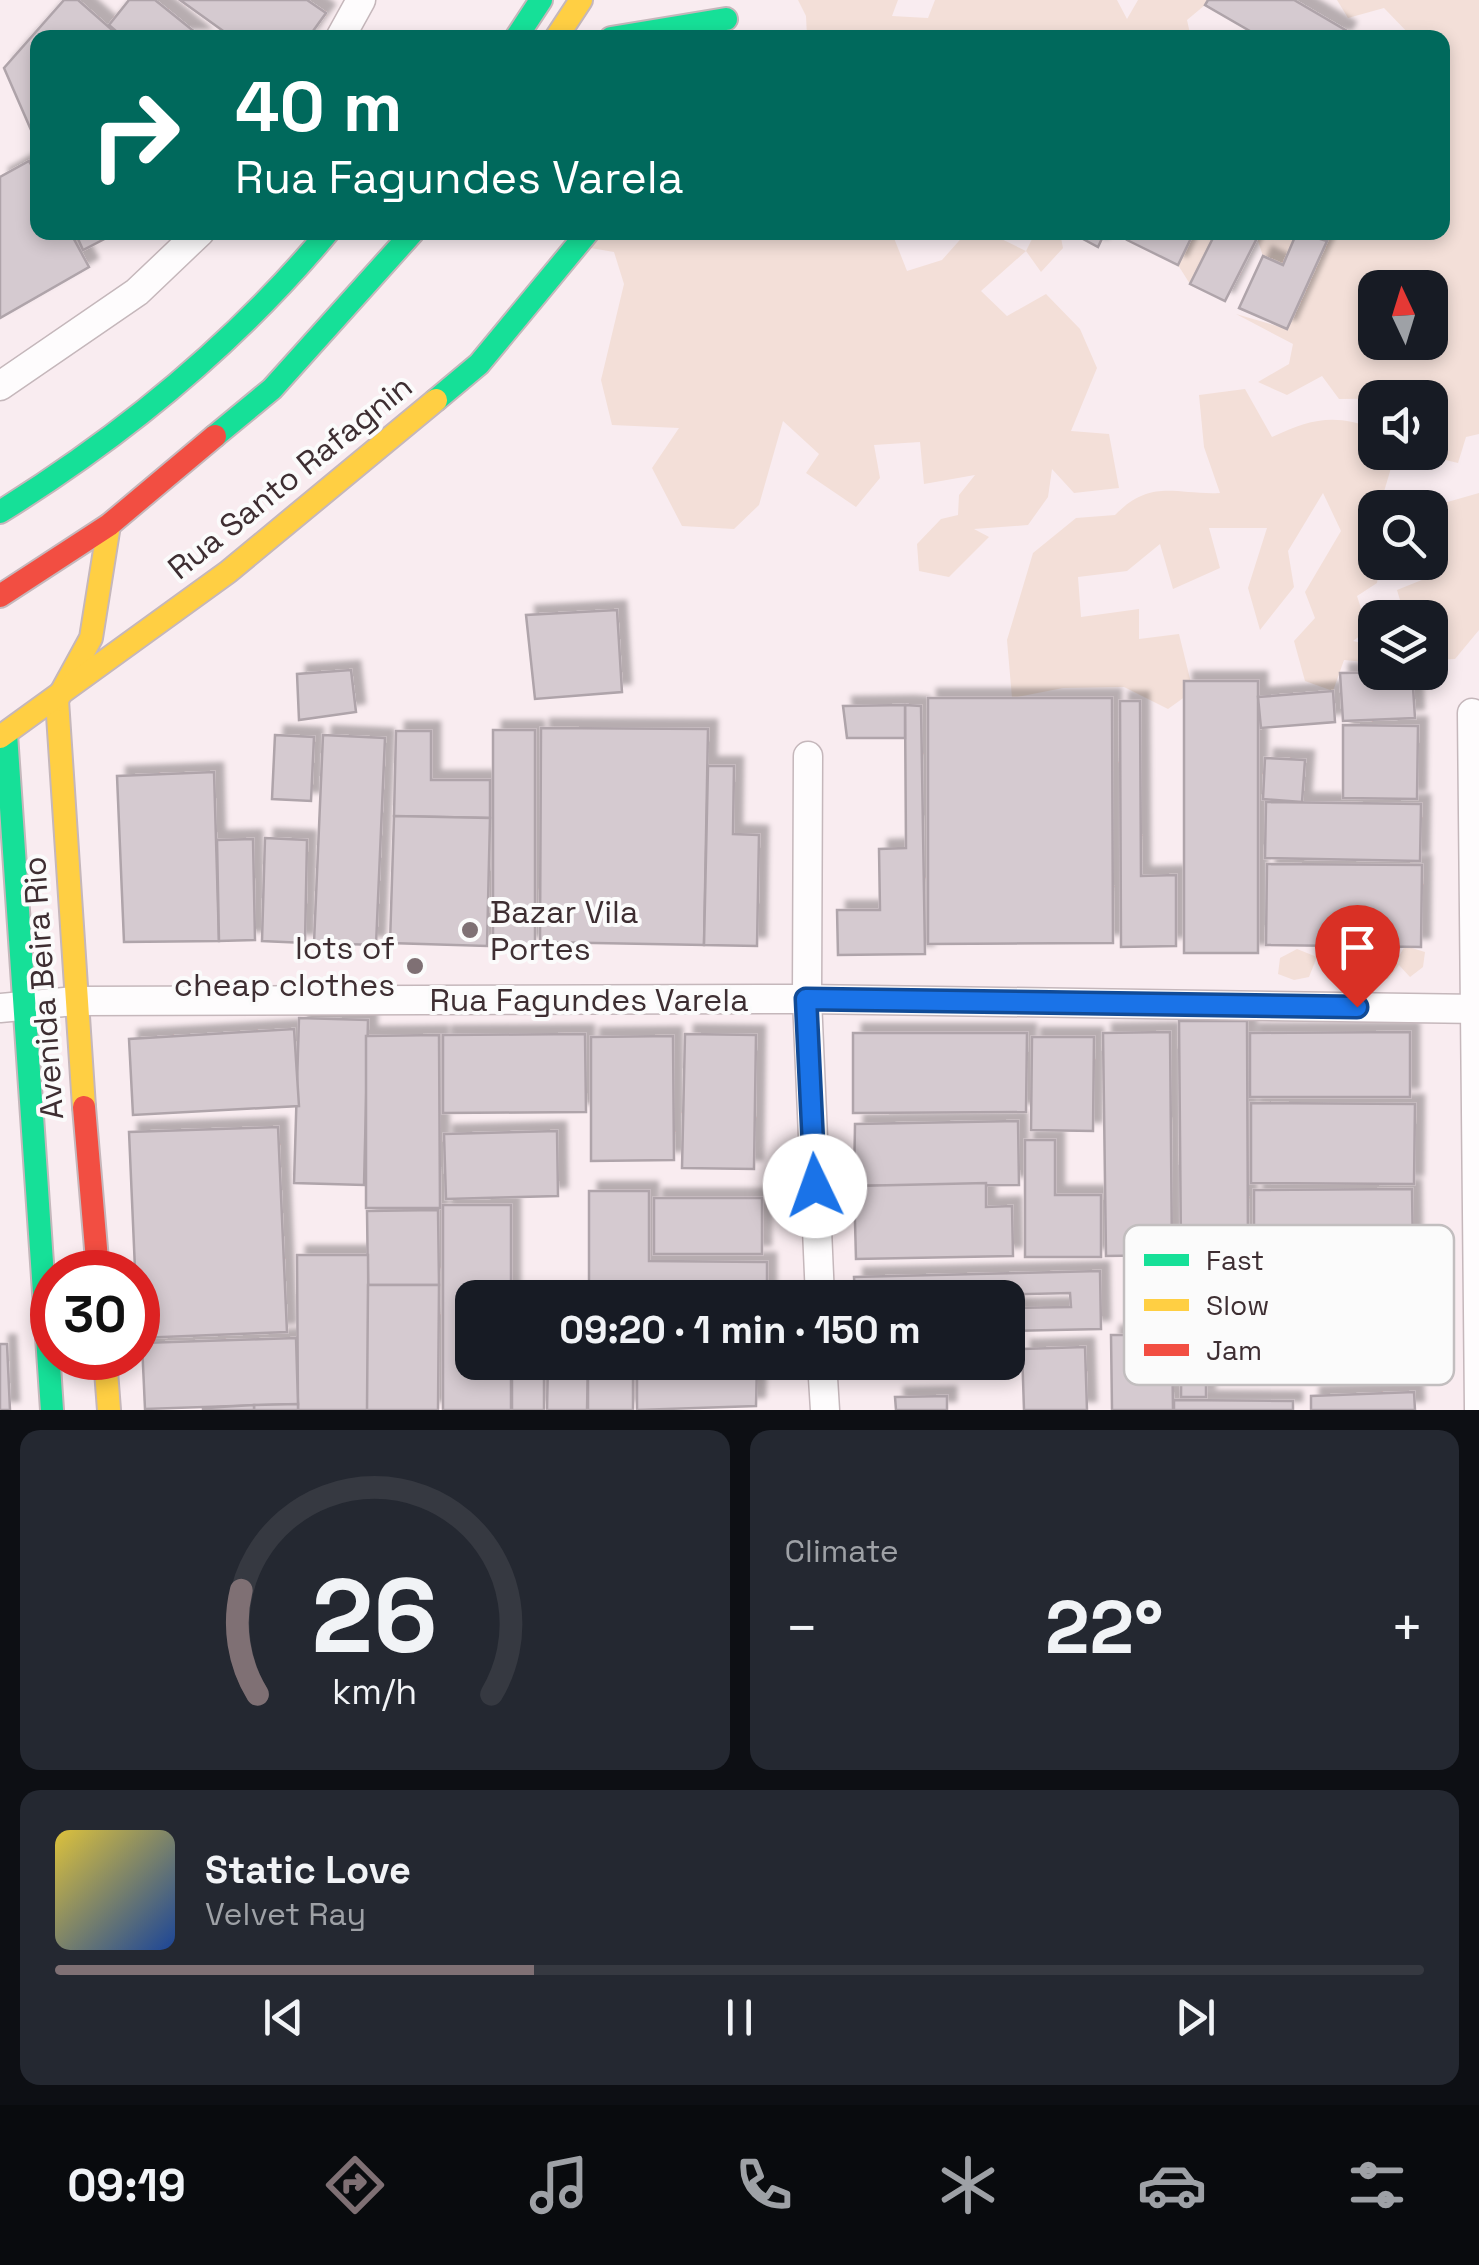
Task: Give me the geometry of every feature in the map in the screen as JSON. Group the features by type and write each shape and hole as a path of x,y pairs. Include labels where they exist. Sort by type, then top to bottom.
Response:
{"main road":[{"path":"521,30 541,0"},
{"path":"561,30 581,0"},
{"path":"659,30 726,19"},
{"path":"0,512 56,479 229,342 321,240"},
{"path":"0,596 109,525 272,389 406,240"},
{"name":"Rua Santo Rafagnin","path":"3,736 228,572 479,364 581,240"},
{"path":"57,700 91,638 109,525"},
{"name":"Avenida Beira Rio","path":"57,700 75,1001 96,1250"},
{"name":"Avenida Beira Rio","path":"3,736 12,1007 52,1410"},
{"path":"107,1380 110,1410"}],"street":[{"path":"345,30 362,0"},
{"path":"0,386 137,292 192,240"},
{"path":"1472,713 1479,1410"},
{"path":"808,756 806,999 819,1280"},
{"name":"Rua Fagundes Varela","path":"12,1007 75,1001 806,999 1477,1009"},
{"path":"823,1380 824,1410"}],"shaded area":[{"path":"798,0 898,0 892,16 928,18 935,0 1117,0 1127,19 1138,0 1211,0 1187,20 1189,30 807,30 806,16"},
{"path":"1337,0 1479,0 1479,434 1466,437 1458,463 1448,461 1448,380 1358,380 1358,399 1339,399 1322,376 1287,395 1258,382 1289,364 1293,344 1236,314 1287,329 1324,240 1450,240 1450,30 1405,30 1384,8 1348,18"},
{"path":"573,240 895,240 907,271 942,260 960,240 1003,240 1026,251 981,291 1007,316 1046,294 1080,329 1097,368 1071,431 1109,434 1119,488 1074,493 1052,469 1048,497 1028,525 974,529 989,537 949,577 919,571 917,544 941,519 958,515 959,495 975,475 924,484 920,442 874,445 880,478 856,507 806,473 819,454 783,421 759,505 734,529 682,526 652,468 679,428 612,425 601,380 624,284 614,252 573,245"},
{"path":"1032,240 1061,240 1063,248 1041,272 1026,251"},
{"path":"1190,240 1212,240 1190,284 1178,265"},
{"path":"1258,240 1294,240 1283,265 1263,256"},
{"path":"1245,389 1272,437 1323,420 1358,424 1358,470 1390,470 1384,490 1358,490 1358,580 1377,580 1357,596 1358,637 1353,641 1358,642 1358,661 1344,660 1333,691 1305,681 1294,641 1315,618 1305,592 1341,531 1323,493 1288,551 1294,587 1260,630 1248,588 1267,528 1209,528 1220,568 1173,589 1160,544 1127,571 1078,577 1081,617 1139,609 1139,639 1179,634 1193,691 1168,709 1124,687 1063,688 1012,698 1007,640 1033,553 1076,518 1115,515 1152,492 1220,493 1204,447 1199,395"},
{"path":"1479,493 1479,630 1455,659 1448,659 1448,600 1400,600 1397,590 1422,580 1448,580 1448,502"},
{"path":"1382,946 1399,956 1405,946 1425,952 1423,967 1410,977 1399,965 1388,979 1374,976 1366,959"},
{"path":"1297,949 1317,957 1309,977 1294,980 1278,974 1280,958"}],"building":[{"path":"64,0 78,0 112,30 38,30"},
{"path":"129,0 155,0 192,30 115,30 109,25"},
{"path":"180,0 307,0 326,13 314,30 222,30"},
{"path":"1208,0 1294,0 1345,30 1248,30 1205,5"},
{"path":"30,39 30,128 4,68"},
{"path":"29,161 30,240 74,240 89,267 0,318 0,177"},
{"path":"79,240 102,240 83,250"},
{"path":"1127,240 1190,240 1178,265"},
{"path":"1212,240 1256,240 1225,301 1190,284"},
{"path":"1294,240 1327,241 1287,329 1239,308 1263,256 1283,265"},
{"path":"617,610 622,692 535,699 526,615"},
{"path":"351,670 356,712 299,720 297,674"},
{"path":"1340,673 1358,673 1358,690 1413,690 1415,718 1343,721"},
{"path":"1184,681 1258,681 1258,953 1184,953"},
{"path":"1333,691 1335,722 1261,728 1258,697"},
{"path":"928,698 1112,698 1113,943 928,944"},
{"path":"1120,701 1140,701 1141,876 1176,875 1176,946 1121,947"},
{"path":"905,705 921,706 925,954 838,955 837,910 880,910 879,849 906,848"},
{"path":"905,705 905,738 847,738 843,706"},
{"path":"1343,725 1418,726 1417,799 1343,798"},
{"path":"541,728 708,729 704,945 540,942"},
{"path":"493,730 535,730 535,945 493,945"},
{"path":"396,731 431,731 431,780 490,780 490,818 394,816"},
{"path":"275,735 314,737 311,801 272,799"},
{"path":"323,735 385,738 376,945 314,943"},
{"path":"1265,758 1305,760 1302,802 1263,799"},
{"path":"708,766 734,766 733,834 759,835 757,946 704,945"},
{"path":"214,772 219,941 124,942 117,776"},
{"path":"1266,802 1421,804 1420,861 1265,858"},
{"path":"394,816 490,818 487,946 390,943"},
{"path":"265,838 307,840 305,943 262,941"},
{"path":"253,839 255,940 219,941 217,840"},
{"path":"1267,864 1422,865 1421,947 1266,945"},
{"path":"299,1018 368,1020 364,1185 294,1183"},
{"path":"1179,1021 1247,1021 1248,1225 1181,1225"},
{"path":"294,1029 299,1106 133,1115 129,1039"},
{"path":"1170,1032 1172,1225 1124,1225 1124,1256 1106,1256 1103,1033"},
{"path":"1410,1032 1410,1097 1250,1097 1250,1033"},
{"path":"853,1033 1027,1033 1026,1112 853,1113"},
{"path":"585,1034 586,1112 443,1113 443,1035"},
{"path":"685,1034 756,1035 754,1169 682,1168"},
{"path":"439,1035 440,1208 366,1208 366,1036"},
{"path":"673,1036 674,1160 591,1161 591,1037"},
{"path":"1032,1037 1094,1037 1093,1131 1031,1130"},
{"path":"1251,1103 1415,1104 1414,1184 1251,1183"},
{"path":"1018,1121 1019,1185 854,1186 855,1124"},
{"path":"278,1127 287,1332 160,1337 160,1250 134,1250 129,1132"},
{"path":"557,1131 558,1196 446,1199 444,1134"},
{"path":"1025,1140 1055,1140 1055,1195 1101,1195 1101,1257 1025,1257"},
{"path":"986,1183 986,1207 1012,1206 1013,1256 856,1259 854,1186"},
{"path":"1412,1189 1413,1225 1254,1225 1254,1190"},
{"path":"589,1191 649,1191 649,1261 767,1262 767,1280 589,1280"},
{"path":"654,1198 762,1198 762,1254 654,1254"},
{"path":"443,1205 511,1205 511,1280 455,1280 455,1380 511,1380 511,1410 443,1410"},
{"path":"438,1210 439,1285 368,1285 367,1211"},
{"path":"297,1255 368,1255 369,1410 298,1410"},
{"path":"1100,1271 1101,1329 1025,1331 1025,1308 1071,1307 1070,1293 1025,1294 1025,1280 854,1277"},
{"path":"368,1285 439,1285 438,1410 367,1410"},
{"path":"1111,1335 1124,1335 1124,1385 1173,1385 1173,1410 1112,1410"},
{"path":"296,1338 298,1404 145,1409 144,1380 160,1380 160,1342"},
{"path":"0,1344 7,1344 10,1410 0,1410"},
{"path":"1085,1347 1087,1410 1024,1410 1025,1349"},
{"path":"512,1380 544,1380 544,1410 512,1410"},
{"path":"548,1380 588,1380 587,1410 547,1410"},
{"path":"588,1380 633,1380 633,1410 588,1410"},
{"path":"637,1380 757,1380 756,1406 637,1410"},
{"path":"1181,1385 1206,1385 1206,1397 1181,1397"},
{"path":"1414,1392 1415,1410 1311,1410 1311,1396"},
{"path":"947,1396 947,1410 896,1410 895,1397"},
{"path":"1174,1400 1293,1401 1293,1410 1174,1410"},
{"path":"298,1404 298,1410 254,1410 254,1405"},
{"path":"254,1405 254,1410 203,1410 203,1408"}],"traffic: fast":[{"path":"521,30 541,0"},
{"path":"659,30 726,19"},
{"path":"0,512 90,452 175,386 255,313 321,240"},
{"path":"215,436 272,389 406,240"},
{"path":"436,400 479,364 581,240"},
{"path":"6,734 52,1410"}],"traffic: slow":[{"path":"561,30 581,0"},
{"path":"0,737 228,572 436,400"},
{"path":"57,700 91,638 109,525"},
{"path":"57,700 84,1107"},
{"path":"107,1380 109,1410"}],"traffic: jam":[{"path":"0,596 109,525 215,436"},
{"path":"84,1107 96,1250"}],"place":[{"name":"Bazar Vila Portes","path":"470,930"},
{"name":"lots of cheap clothes","path":"415,966"}],"route":[{"path":"815,1186 806,999 1357,1007"}]}
